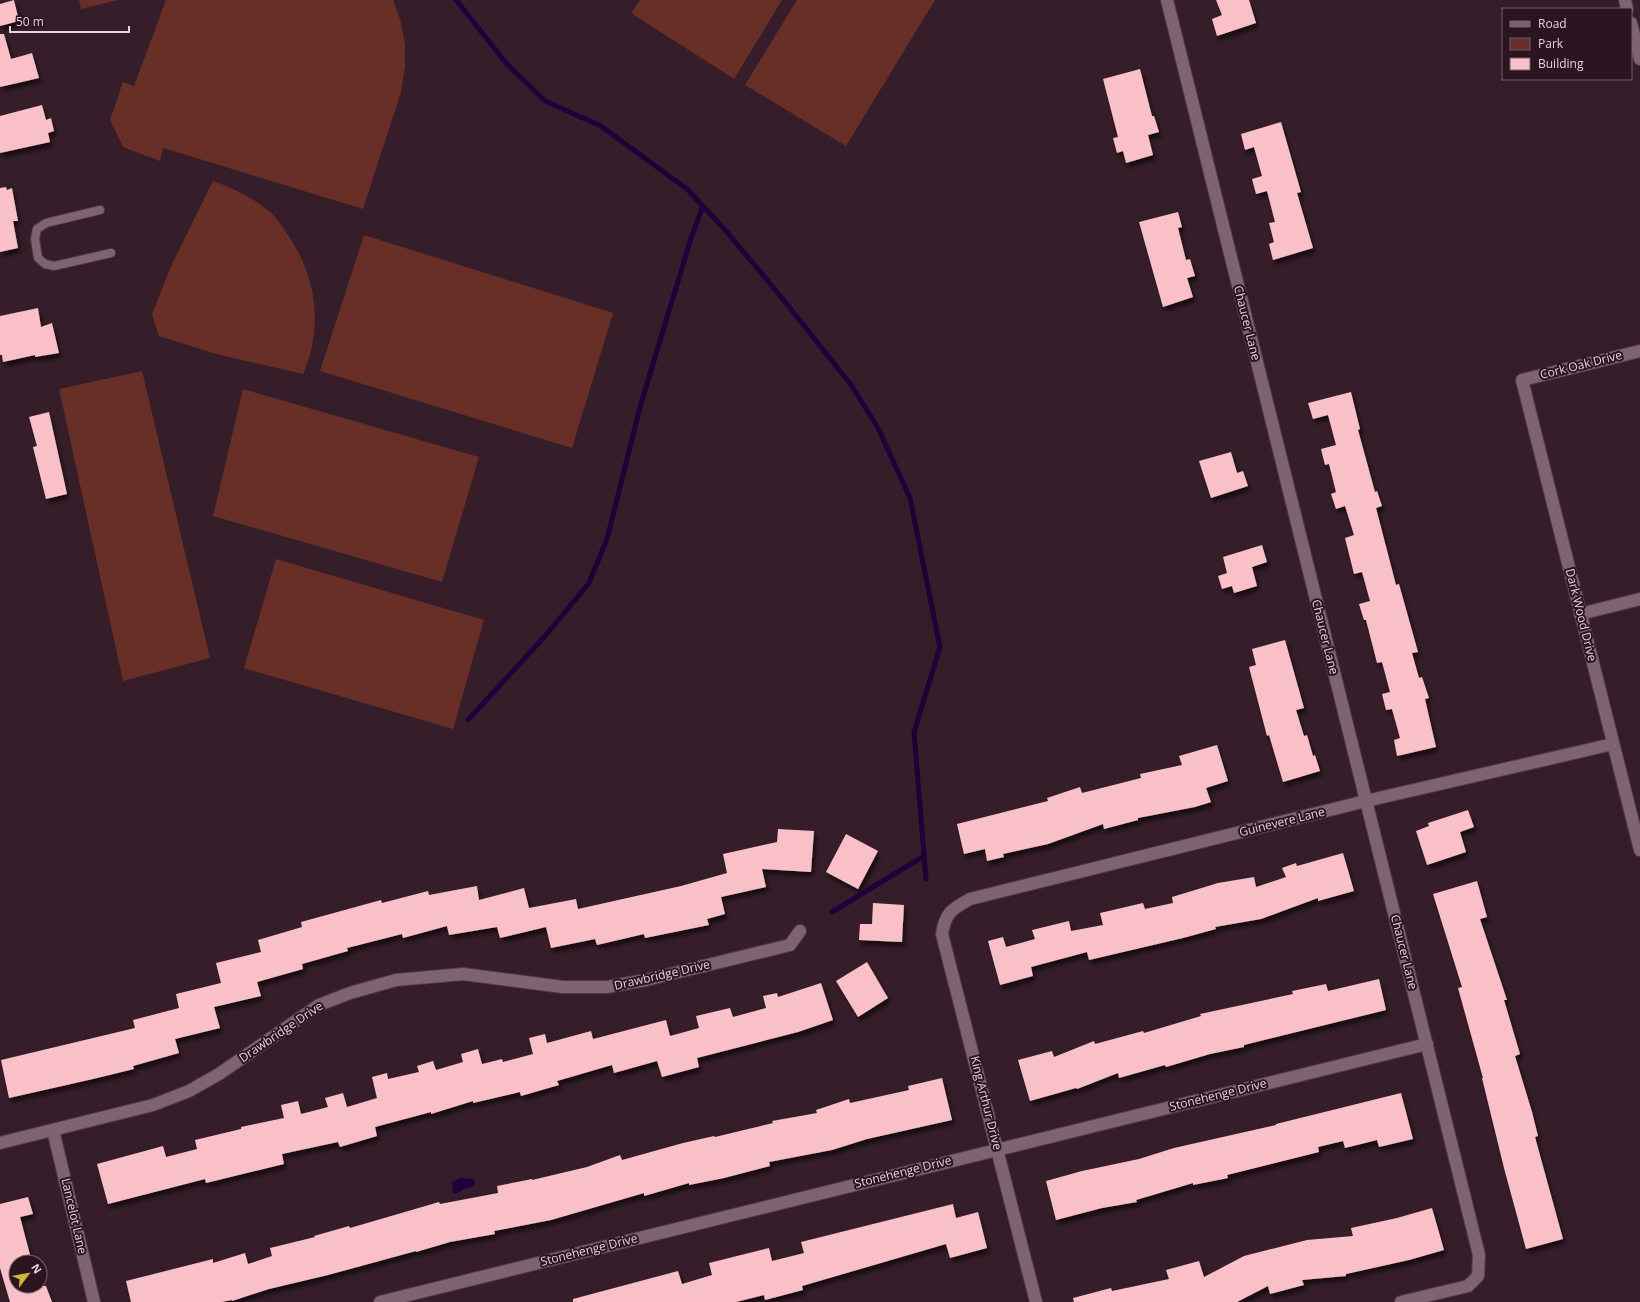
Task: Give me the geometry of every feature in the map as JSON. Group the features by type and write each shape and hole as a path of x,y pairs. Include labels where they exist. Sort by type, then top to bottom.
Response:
{"street":[{"name":"Chaucer Lane","path":"1167,0 1479,1255 1478,1276 1468,1286 1401,1302"},
{"path":"1632,27 1640,59"},
{"name":"Cork Oak Drive","path":"1522,380 1640,351"},
{"name":"Dark Wood Drive","path":"1522,380 1640,850"},
{"path":"1580,614 1640,599"},
{"name":"Guinevere Lane","path":"954,908 970,899 1366,801 1613,744"},
{"name":"King Arthur Drive","path":"954,908 944,920 942,934 1036,1302"},
{"name":"Drawbridge Drive","path":"0,1143 154,1105 190,1091 219,1074 319,1004 350,993 396,980 464,974 563,987 607,988 790,945 800,931"},
{"name":"Stonehenge Drive","path":"380,1302 1426,1044"},
{"name":"Lancelot Lane","path":"53,1130 94,1302"}],"lane":[{"path":"100,210 46,223 37,229 35,239 38,258 45,264 54,266 111,253"}],"green space":[{"path":"79,0 118,0 81,9"},
{"path":"166,0 393,0 400,19 405,44 405,66 401,92 363,209 163,148 160,161 123,147 110,120 123,82 134,86"},
{"path":"640,0 782,0 734,79 631,13"},
{"path":"797,0 935,0 846,146 745,85"},
{"path":"213,181 242,193 269,211 283,227 299,254 311,287 315,322 313,340 303,374 216,354 159,336 152,314 172,264"},
{"path":"364,235 613,313 572,448 320,371"},
{"path":"142,371 210,658 123,681 59,389"},
{"path":"243,389 479,457 442,582 213,516"},
{"path":"276,559 484,620 453,729 244,668"}],"shaded area":[{"path":"460,1178 473,1179 475,1184 472,1187 466,1188 456,1194 453,1193 452,1182"}],"building":[{"path":"14,0 19,21 0,26 0,4"},
{"path":"1216,0 1249,0 1256,23 1217,36 1212,19 1222,15"},
{"path":"0,34 4,34 11,59 32,53 39,78 0,87"},
{"path":"1140,69 1152,116 1154,116 1159,132 1148,135 1153,155 1126,163 1123,151 1117,153 1113,138 1118,137 1103,79"},
{"path":"42,105 46,120 51,118 54,131 48,133 50,142 0,153 0,116"},
{"path":"1281,122 1301,192 1297,193 1313,248 1273,260 1269,244 1274,242 1269,223 1275,222 1267,191 1256,194 1252,179 1262,176 1254,147 1245,150 1241,134"},
{"path":"6,187 7,190 12,188 18,221 13,221 18,248 0,252 0,188"},
{"path":"1178,212 1182,227 1178,228 1186,260 1190,259 1195,276 1187,278 1193,297 1163,307 1139,222"},
{"path":"38,308 41,327 52,323 59,353 35,357 35,355 3,362 2,355 0,355 0,316"},
{"path":"1351,392 1360,429 1358,430 1375,492 1377,491 1382,506 1376,508 1396,585 1399,584 1418,652 1412,653 1419,678 1422,677 1429,698 1425,699 1436,747 1397,756 1394,740 1400,738 1392,709 1386,710 1382,694 1390,692 1382,662 1377,663 1366,620 1364,620 1359,604 1370,601 1362,572 1354,574 1345,538 1354,535 1345,506 1336,509 1331,494 1336,492 1329,464 1325,465 1321,449 1336,445 1328,415 1313,419 1308,403"},
{"path":"49,412 67,494 46,499 33,447 37,446 29,417"},
{"path":"1231,452 1237,473 1243,471 1248,486 1211,498 1199,461"},
{"path":"1262,545 1267,562 1252,567 1257,586 1234,593 1232,586 1222,589 1218,576 1227,573 1223,557"},
{"path":"1285,640 1304,708 1296,710 1304,736 1307,735 1313,756 1315,755 1320,771 1283,782 1269,735 1267,736 1249,667 1256,665 1252,649"},
{"path":"1217,745 1228,781 1206,788 1211,802 1195,807 1138,818 1138,820 1104,829 1103,824 1048,844 1003,854 1004,857 987,861 985,849 964,854 957,824 1048,801 1047,798 1080,787 1082,793 1141,778 1140,774 1182,765 1179,756"},
{"path":"1468,810 1474,827 1460,832 1466,852 1427,865 1416,831 1429,826 1428,823"},
{"path":"778,829 814,831 811,872 762,869 766,887 721,897 725,914 707,919 709,925 645,938 644,934 597,945 595,939 551,948 546,927 500,938 497,927 449,935 447,926 403,938 402,934 347,948 348,951 302,964 303,969 257,982 261,996 214,1007 220,1028 175,1039 179,1053 133,1066 134,1069 9,1098 1,1060 135,1028 133,1020 179,1008 176,994 221,983 216,963 261,952 258,940 302,927 301,922 381,900 382,903 428,891 429,895 477,886 479,900 524,888 529,908 576,899 578,909 681,886 727,873 723,854 777,842"},
{"path":"846,834 878,851 858,889 826,872"},
{"path":"1343,853 1354,891 1318,901 1318,898 1261,919 1215,927 1216,929 1183,938 1089,960 1087,952 1031,967 1033,976 1000,985 988,941 1003,937 1006,947 1035,939 1032,930 1069,921 1071,931 1103,925 1100,913 1143,903 1145,909 1173,903 1172,897 1218,883 1254,877 1256,887 1286,877 1282,868 1296,863 1297,866"},
{"path":"1477,881 1487,917 1480,919 1507,1000 1504,1000 1520,1054 1515,1056 1532,1112 1538,1136 1535,1137 1563,1239 1526,1249 1504,1168 1483,1078 1458,988 1462,987 1433,894"},
{"path":"873,903 904,905 902,942 859,940 860,924 872,924"},
{"path":"867,962 888,998 858,1017 836,981"},
{"path":"1379,979 1386,1010 1244,1045 1244,1047 1210,1054 1166,1067 1165,1065 1119,1078 1118,1073 1077,1089 1076,1088 1030,1101 1018,1060 1052,1051 1054,1057 1094,1041 1095,1044 1143,1031 1144,1033 1201,1016 1200,1014 1293,994 1292,991 1326,984 1328,991"},
{"path":"821,983 833,1020 798,1032 697,1058 699,1067 662,1077 657,1061 614,1073 612,1065 557,1081 559,1085 521,1096 520,1092 473,1103 473,1101 431,1114 431,1112 375,1127 377,1136 340,1147 338,1142 282,1154 284,1164 206,1183 205,1179 108,1204 97,1164 163,1146 166,1157 197,1149 195,1140 241,1129 241,1127 284,1118 281,1105 298,1101 301,1114 328,1107 325,1098 343,1093 347,1107 377,1098 372,1077 387,1073 388,1079 419,1072 417,1066 433,1061 436,1070 463,1062 461,1054 478,1049 482,1064 502,1059 503,1062 533,1054 529,1038 545,1034 547,1043 591,1031 593,1039 666,1020 670,1036 699,1028 696,1016 730,1008 733,1017 766,1008 763,996 777,993 778,997"},
{"path":"942,1078 952,1120 867,1139 832,1150 769,1162 770,1166 724,1178 689,1185 689,1183 644,1196 644,1193 551,1220 494,1231 495,1234 450,1242 328,1275 269,1289 232,1301 131,1302 126,1281 213,1259 213,1263 245,1253 248,1264 272,1256 270,1248 315,1237 314,1236 349,1226 350,1228 439,1202 440,1204 498,1193 497,1186 532,1180 587,1167 620,1155 622,1160 683,1143 773,1123 772,1121 817,1113 816,1110 849,1099 850,1103 909,1090 908,1086"},
{"path":"1401,1093 1413,1139 1379,1147 1377,1140 1345,1148 1343,1141 1318,1147 1319,1152 1227,1175 1228,1178 1193,1185 1193,1183 1136,1200 1137,1202 1102,1208 1056,1220 1046,1181 1082,1171 1139,1159 1174,1148 1276,1125"},
{"path":"28,1197 33,1214 20,1217 30,1254 8,1254 8,1294 48,1294 48,1291 52,1302 10,1302 0,1268 0,1204"},
{"path":"953,1204 956,1218 978,1212 987,1248 950,1258 946,1244 802,1286 803,1290 765,1300 764,1295 736,1302 573,1302 573,1299 678,1271 682,1284 712,1275 709,1263 769,1248 772,1261 804,1253 801,1242"},
{"path":"1432,1208 1444,1250 1409,1260 1346,1274 1346,1276 1302,1280 1304,1285 1270,1294 1268,1286 1237,1302 1074,1302 1073,1298 1111,1288 1112,1291 1169,1279 1166,1270 1199,1261 1204,1277 1244,1256 1307,1240 1353,1236 1351,1228 1397,1218"}],"waterway":[{"path":"456,0 507,64 545,101 601,126 687,189 727,232 782,298 852,386 878,428 910,498 940,647 914,732 926,879"},
{"path":"468,720 546,635 589,583 607,539 640,407 692,235 703,206"},
{"path":"832,912 924,856"}]}
